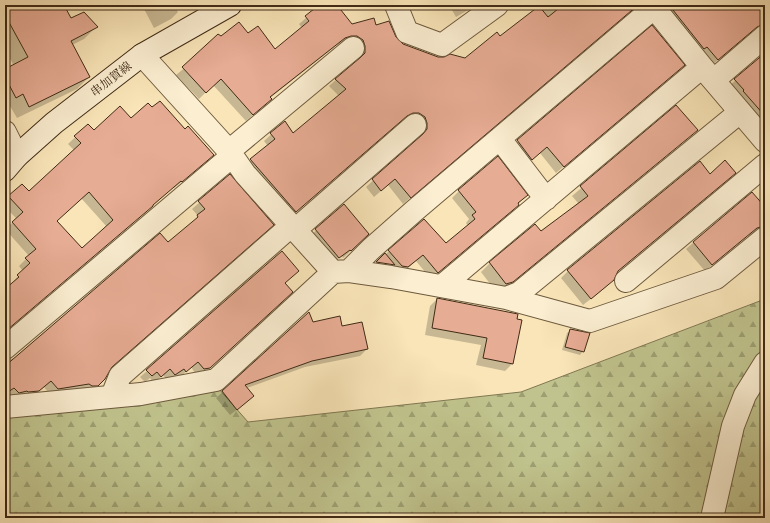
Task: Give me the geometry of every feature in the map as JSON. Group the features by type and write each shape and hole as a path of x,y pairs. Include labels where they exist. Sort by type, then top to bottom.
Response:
{"street":[{"name":"串加賀線","path":"11,163 54,124 142,56 230,5"},
{"path":"396,5 407,32 442,45 497,5"},
{"path":"5,407 141,394 216,380 655,6 708,74 756,124 519,293 506,298"},
{"path":"442,286 546,199 708,74 765,36"},
{"path":"5,348 353,48"},
{"path":"142,56 231,153 245,174 293,228 341,272 442,286 506,298 590,321 716,278 765,238"},
{"path":"112,396 120,376 415,125"},
{"path":"5,132 11,163"},
{"path":"500,139 546,199"},
{"path":"626,281 765,165"},
{"path":"712,518 733,426 745,395 765,363"}],"green space":[{"path":"765,299 765,518 5,518 5,418 219,389 248,422 521,392"}],"building":[{"path":"14,5 64,5 71,18 84,12 98,27 71,41 90,77 29,107 23,94 16,98 5,77 5,69 28,57 5,15 5,10"},
{"path":"319,5 337,5 352,24 374,18 376,25 389,21 396,37 403,44 438,57 444,57 450,54 465,58 497,32 500,36 539,6 548,17 563,5 638,5 411,198 395,179 381,191 372,179 427,129 425,117 419,113 413,113 407,116 296,212 250,159 275,139 270,133 285,121 293,133 346,89 335,79 365,53 363,40 357,36 345,38 270,97 272,99 253,115 221,79 206,93 182,67 218,34 221,36 239,22 248,33 258,26 275,49 309,21 305,16"},
{"path":"669,5 765,5 765,24 757,27 718,60 707,47 704,49"},
{"path":"652,25 685,65 564,167 547,147 532,160 517,140"},
{"path":"765,53 765,116 734,79"},
{"path":"160,101 185,129 188,126 214,155 182,182 181,181 7,330 5,328 5,289 19,277 17,275 30,263 25,258 36,249 12,222 23,212 8,196 22,184 29,191 81,143 74,136 88,124 94,130 120,106 131,118 148,103 152,107","holes":["89,192 113,220 82,248 57,221"]},
{"path":"676,105 698,130 513,282 506,284 489,262 535,224 541,231 588,196 580,186"},
{"path":"498,156 528,195 518,203 519,205 438,273 423,255 408,267 402,266 388,250 424,219 446,243 475,219 472,215 476,212 458,190"},
{"path":"725,160 736,173 618,271 614,280 591,299 567,270 700,161 710,174"},
{"path":"230,174 274,225 112,367 105,379 98,386 92,386 89,384 58,389 51,381 39,391 19,393 14,388 5,394 5,366 160,233 168,242 198,217 197,215 205,209 198,201"},
{"path":"752,192 765,207 765,226 757,228 712,265 693,242"},
{"path":"344,204 369,234 351,251 350,250 339,258 315,229"},
{"path":"282,251 299,271 285,283 293,292 210,368 204,369 198,362 186,372 184,369 175,375 170,369 161,377 157,372 152,376 146,370"},
{"path":"385,253 395,265 376,262"},
{"path":"437,298 518,314 517,319 522,320 513,364 483,358 487,338 432,328"},
{"path":"309,312 313,322 340,316 342,326 362,322 368,349 312,361 245,385 254,396 237,410 222,391"},
{"path":"570,329 590,333 584,352 565,347"}]}
